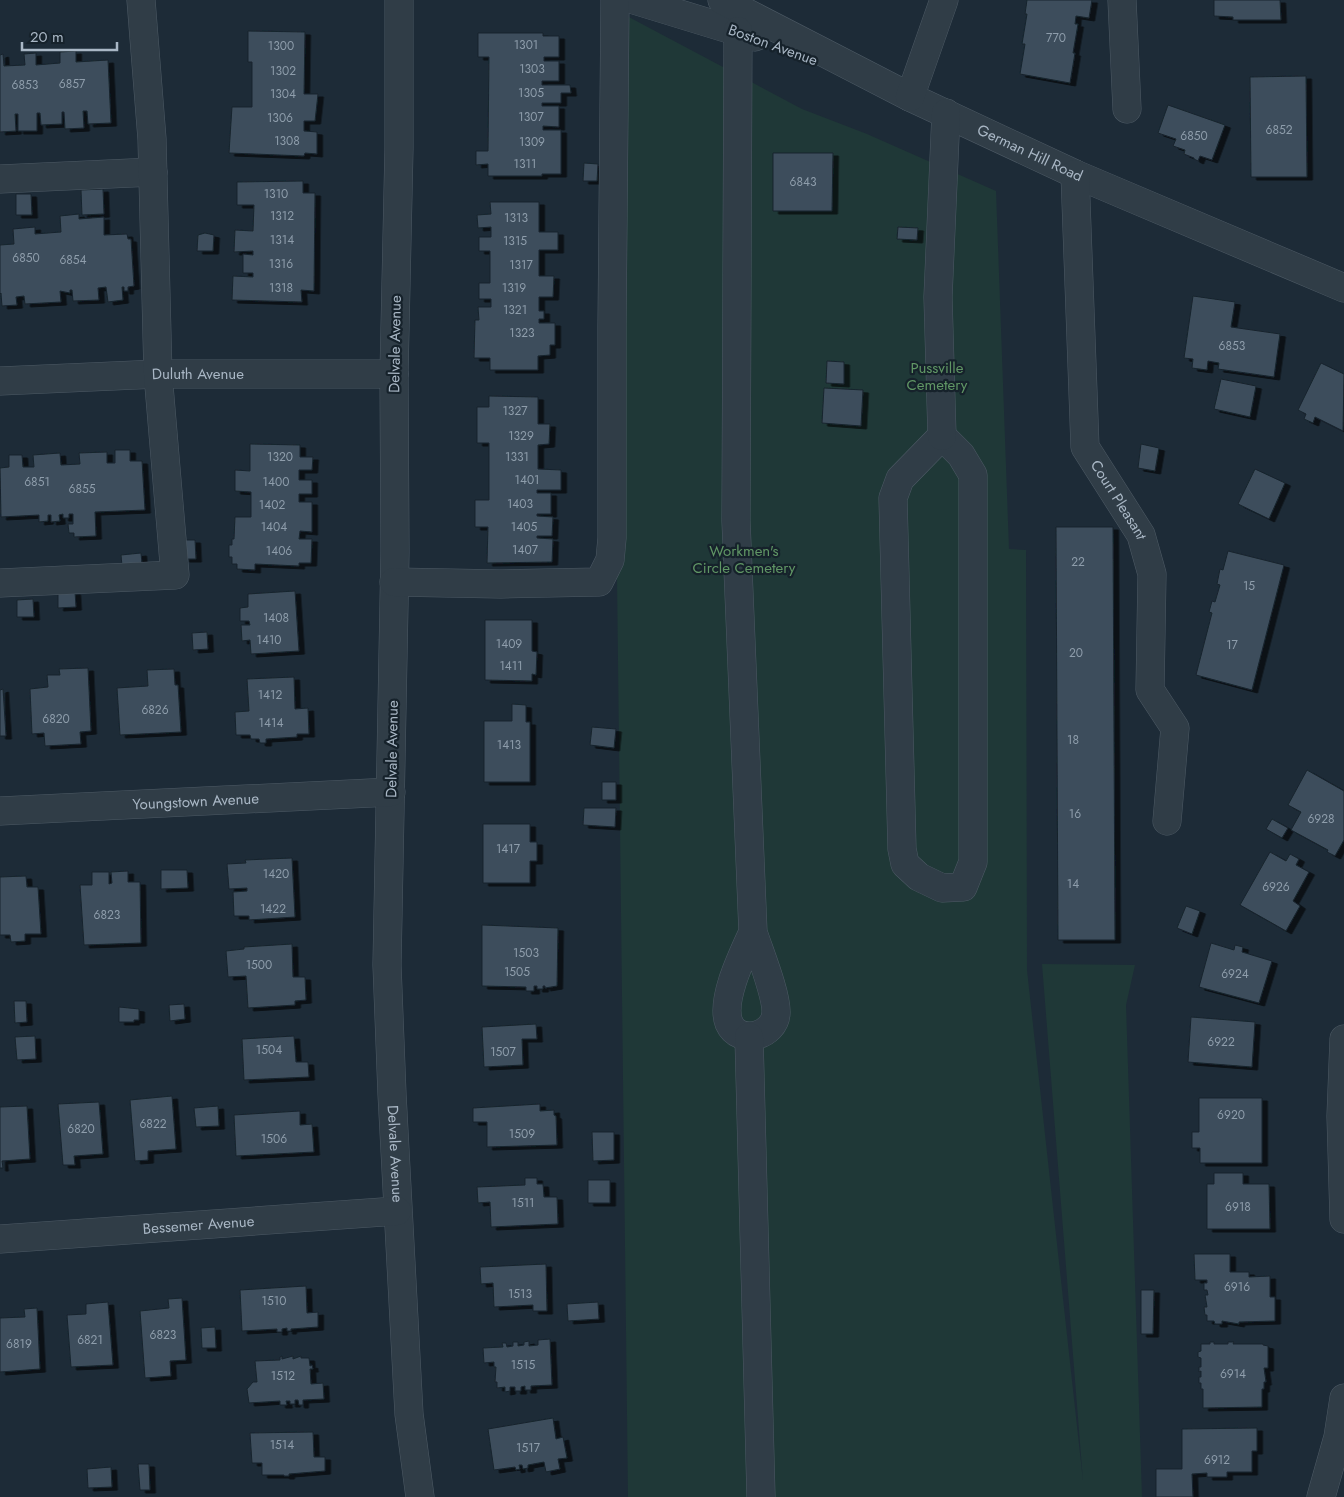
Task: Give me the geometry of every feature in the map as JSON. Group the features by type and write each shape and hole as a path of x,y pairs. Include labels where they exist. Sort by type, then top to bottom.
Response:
{"street":[{"path":"0,583 175,575 158,374 153,172 141,0"},
{"name":"Delvale Avenue","path":"399,0 400,148 394,374 394,582 387,965 397,1211 409,1414 420,1497"},
{"path":"394,582 501,584 599,582 610,560 612,538 615,0"},
{"name":"Boston Avenue","path":"634,0 738,31 910,97"},
{"name":"German Hill Road","path":"722,0 910,97 1075,174 1344,288"},
{"path":"910,97 944,0"},
{"path":"1122,0 1127,109"},
{"path":"738,31 736,521 753,932 772,990 776,1013 773,1026 762,1034 749,1037 737,1033 729,1023 728,1010 733,977 753,932"},
{"path":"942,436 900,479 893,498 902,849 905,864 918,877 942,888 963,887 974,862 973,475 961,455 942,436 938,297 946,113"},
{"path":"0,179 153,172"},
{"name":"Court Pleasant","path":"1075,174 1085,447 1141,535 1152,574 1150,690 1176,728 1167,821"},
{"name":"Duluth Avenue","path":"0,380 158,374 394,374"},
{"name":"Youngstown Avenue","path":"0,811 391,792"},
{"path":"749,1037 761,1497"},
{"path":"1344,1039 1341,1116 1344,1219"},
{"name":"Bessemer Avenue","path":"0,1239 397,1211"},
{"path":"1321,1497 1338,1436 1344,1398"}],"green space":[{"path":"625,15 802,109 867,134 996,191 1009,549 1026,550 1027,970 1083,1481 1042,964 1135,965 1126,1005 1142,1497 628,1497 617,577"}],"building":[{"path":"1027,0 1092,0 1089,18 1076,16 1075,24 1078,24 1070,83 1020,74 1025,44 1022,44 1027,14 1025,14"},
{"path":"1214,0 1280,0 1281,20 1233,20 1233,17 1214,16"},
{"path":"248,31 305,32 304,94 318,94 315,121 304,121 304,131 317,132 317,154 305,153 304,156 229,153 232,107 252,107 252,62 248,62"},
{"path":"478,33 543,33 543,36 559,36 559,57 544,57 544,61 559,61 559,81 542,81 542,85 570,85 571,93 561,93 561,103 542,103 542,106 559,106 559,127 543,126 543,130 561,130 561,174 488,176 488,164 476,165 476,151 488,151 489,57 478,57"},
{"path":"76,51 76,62 108,60 111,123 88,124 87,111 83,111 84,128 65,129 64,112 62,112 62,124 41,125 40,113 37,113 37,131 18,131 18,114 15,114 16,131 0,132 0,55 3,54 4,66 25,65 24,54 36,53 36,65 60,63 60,52"},
{"path":"1306,76 1307,177 1251,177 1250,77"},
{"path":"1168,105 1225,125 1212,160 1200,156 1198,161 1184,154 1185,150 1173,146 1176,139 1158,133"},
{"path":"773,153 833,153 832,211 773,211"},
{"path":"584,163 598,164 597,181 583,181"},
{"path":"303,181 303,193 315,193 314,291 301,290 302,302 232,300 233,276 253,277 253,273 243,273 243,254 253,255 253,251 234,252 235,230 253,231 254,205 237,205 237,182"},
{"path":"103,189 104,214 82,215 81,190"},
{"path":"16,194 31,194 32,215 16,215"},
{"path":"490,202 539,202 539,232 558,232 558,250 539,250 539,276 554,276 553,297 539,297 539,311 544,311 544,319 539,319 539,323 555,323 555,345 550,345 550,355 538,356 538,370 490,370 490,358 474,358 475,320 479,320 478,307 491,307 491,299 479,299 479,283 490,283 490,251 479,251 479,237 491,237 491,227 478,228 477,215 491,214"},
{"path":"79,214 79,219 104,217 104,235 127,234 128,239 131,239 134,286 128,287 128,291 124,291 124,287 122,287 123,300 108,302 106,287 98,288 99,300 73,301 72,290 70,290 70,293 60,291 61,302 25,304 24,296 16,297 17,305 2,306 0,294 0,245 14,244 13,229 35,227 35,234 61,232 60,216"},
{"path":"898,227 918,228 917,240 897,239"},
{"path":"205,233 214,235 213,251 197,251 198,235"},
{"path":"1193,296 1235,302 1231,327 1280,334 1274,377 1218,369 1219,363 1208,361 1207,370 1192,368 1193,359 1184,358"},
{"path":"827,361 844,362 844,384 826,383"},
{"path":"1321,363 1344,374 1343,431 1315,417 1313,423 1304,419 1306,414 1298,410"},
{"path":"1221,379 1256,386 1250,417 1214,409"},
{"path":"824,388 863,390 861,426 822,423"},
{"path":"489,396 538,397 538,424 550,424 549,444 538,445 538,469 561,470 561,490 537,490 537,493 551,493 551,514 537,514 537,516 553,517 552,536 537,536 537,538 553,539 552,562 487,563 488,527 475,527 475,500 489,500 489,443 477,443 477,407 489,407"},
{"path":"250,444 300,445 300,457 313,457 312,470 299,470 299,480 312,480 312,494 299,494 299,502 312,502 312,532 300,531 299,539 312,539 311,563 299,563 299,566 255,564 255,570 237,569 237,564 232,564 232,557 229,557 229,545 232,545 232,539 234,539 235,517 251,517 251,492 235,491 235,470 250,471"},
{"path":"1141,444 1159,448 1155,471 1138,468"},
{"path":"115,450 130,450 130,461 142,461 145,510 95,512 96,536 74,537 74,533 69,533 68,524 73,524 73,514 69,514 69,518 63,518 63,514 59,515 60,521 51,522 51,515 48,515 48,521 39,522 39,515 1,517 0,468 9,467 9,455 22,455 23,467 34,467 33,455 60,453 61,465 80,464 79,453 107,452 107,463 115,463"},
{"path":"1255,469 1285,483 1269,519 1238,504"},
{"path":"1056,527 1113,527 1115,940 1058,940"},
{"path":"184,540 195,540 196,559 184,559"},
{"path":"1228,551 1284,565 1252,690 1196,675 1212,613 1209,612 1212,601 1215,602 1220,585 1217,584 1220,569 1223,570"},
{"path":"141,553 142,564 122,566 121,555"},
{"path":"295,591 299,651 251,654 250,640 242,641 241,625 250,625 249,621 240,621 240,608 248,607 248,594"},
{"path":"75,592 76,607 58,608 58,593"},
{"path":"33,599 34,617 17,617 17,600"},
{"path":"485,620 532,620 532,651 537,652 536,675 532,674 532,681 485,680"},
{"path":"207,632 208,649 193,650 192,633"},
{"path":"88,668 91,731 80,732 81,744 45,746 44,733 32,734 30,689 48,687 47,675 60,675 59,669"},
{"path":"174,669 175,685 178,685 181,732 120,735 117,688 148,686 147,670"},
{"path":"294,677 295,709 308,708 309,734 297,734 297,737 266,739 266,743 260,743 259,739 251,739 250,735 236,735 235,712 249,711 247,679"},
{"path":"3,689 6,736 0,736 0,690"},
{"path":"512,704 526,705 526,722 530,722 530,782 484,782 484,721 512,721"},
{"path":"592,727 616,729 614,748 590,745"},
{"path":"1307,770 1344,791 1344,840 1335,856 1327,852 1328,850 1291,830 1301,812 1288,805"},
{"path":"602,782 616,782 616,800 602,800"},
{"path":"584,808 616,808 615,827 583,825"},
{"path":"1272,819 1288,828 1282,838 1266,829"},
{"path":"483,824 530,824 530,842 537,842 537,861 530,861 530,883 483,883"},
{"path":"1270,852 1286,861 1290,854 1299,859 1296,865 1309,872 1293,901 1300,906 1286,931 1240,905"},
{"path":"292,858 295,917 249,920 249,916 234,916 233,892 247,891 247,888 229,889 227,864 246,863 245,860"},
{"path":"161,870 187,870 188,888 161,889"},
{"path":"128,871 128,882 140,882 141,943 84,945 80,885 92,885 92,872 109,872 109,884 112,883 111,872"},
{"path":"26,876 27,887 38,887 41,934 25,934 25,941 11,942 10,935 0,935 0,877"},
{"path":"1186,906 1200,911 1192,934 1177,928"},
{"path":"482,925 558,928 557,986 545,988 543,986 543,989 537,989 537,986 534,986 534,991 526,991 526,987 482,986"},
{"path":"1211,943 1234,950 1235,945 1243,947 1242,952 1272,961 1259,1003 1199,987"},
{"path":"292,944 293,977 305,977 306,1000 295,1001 295,1005 248,1008 246,976 228,977 226,951 244,949 244,947"},
{"path":"14,1001 26,1001 27,1022 15,1023"},
{"path":"184,1004 185,1019 170,1021 169,1005"},
{"path":"119,1007 139,1009 139,1020 119,1022"},
{"path":"1191,1017 1255,1022 1252,1067 1188,1062"},
{"path":"536,1024 537,1039 522,1039 523,1065 484,1067 482,1027"},
{"path":"35,1036 36,1059 17,1060 15,1037"},
{"path":"294,1036 296,1062 308,1062 309,1077 244,1080 242,1039"},
{"path":"172,1096 176,1149 148,1151 148,1160 135,1161 130,1100"},
{"path":"1199,1098 1262,1098 1262,1163 1200,1163 1200,1148 1192,1148 1192,1132 1199,1132"},
{"path":"99,1102 103,1154 74,1156 75,1165 63,1165 58,1104"},
{"path":"540,1104 540,1111 554,1110 557,1145 487,1147 487,1122 473,1122 473,1108"},
{"path":"27,1106 30,1159 2,1161 3,1168 0,1168 0,1107"},
{"path":"218,1106 219,1126 196,1127 194,1108"},
{"path":"300,1111 300,1125 312,1124 314,1152 236,1156 234,1115"},
{"path":"592,1132 614,1132 614,1160 593,1161"},
{"path":"1214,1173 1243,1173 1243,1184 1269,1184 1270,1229 1207,1229 1207,1184 1214,1184"},
{"path":"525,1178 537,1178 537,1184 543,1184 544,1197 557,1197 558,1224 491,1227 490,1202 478,1203 477,1187 525,1185"},
{"path":"588,1180 610,1180 610,1203 588,1203"},
{"path":"1194,1254 1230,1254 1230,1272 1249,1272 1249,1277 1270,1276 1270,1297 1275,1297 1275,1321 1239,1322 1239,1324 1222,1321 1222,1324 1215,1324 1214,1321 1207,1321 1204,1307 1207,1307 1205,1295 1208,1295 1207,1290 1204,1290 1204,1283 1207,1283 1207,1280 1195,1280"},
{"path":"546,1264 547,1311 533,1311 533,1305 494,1307 493,1283 481,1284 480,1267"},
{"path":"306,1286 307,1313 318,1312 318,1327 291,1329 291,1331 287,1331 287,1328 282,1329 282,1332 277,1332 277,1329 242,1331 240,1290"},
{"path":"1141,1290 1154,1290 1153,1334 1141,1334"},
{"path":"182,1298 186,1360 170,1361 171,1376 145,1378 140,1311 169,1308 168,1299"},
{"path":"108,1302 113,1365 71,1367 67,1315 86,1314 86,1304"},
{"path":"598,1302 599,1319 568,1321 567,1304"},
{"path":"37,1308 40,1369 0,1372 0,1318 25,1317 24,1309"},
{"path":"215,1327 216,1348 202,1348 201,1328"},
{"path":"550,1339 552,1385 531,1386 531,1390 525,1390 525,1386 521,1387 521,1391 515,1391 515,1387 510,1387 510,1391 505,1392 505,1387 497,1388 497,1382 495,1382 496,1367 494,1367 494,1362 484,1363 483,1348 503,1347 502,1343 506,1343 507,1347 513,1346 513,1342 518,1342 518,1346 524,1345 524,1342 529,1341 529,1346 538,1345 538,1340"},
{"path":"1210,1342 1214,1342 1214,1344 1234,1342 1233,1344 1263,1344 1268,1346 1268,1368 1264,1368 1266,1382 1264,1382 1264,1389 1262,1389 1262,1407 1203,1408 1203,1389 1201,1389 1201,1383 1199,1383 1199,1377 1201,1377 1199,1367 1201,1367 1201,1358 1198,1357 1198,1352 1201,1351 1201,1344 1210,1344"},
{"path":"282,1356 282,1359 293,1356 293,1359 301,1356 301,1358 309,1358 310,1366 312,1365 313,1369 310,1369 311,1384 323,1383 324,1399 303,1400 303,1405 299,1405 298,1400 295,1400 295,1404 290,1404 290,1401 286,1401 287,1405 280,1405 280,1401 249,1403 247,1389 253,1382 257,1382 255,1361 280,1360"},
{"path":"553,1418 556,1439 563,1437 567,1458 558,1459 560,1469 546,1472 544,1462 528,1465 528,1468 523,1469 522,1465 519,1465 520,1469 516,1470 515,1467 494,1470 488,1429"},
{"path":"1257,1428 1257,1451 1252,1451 1252,1472 1227,1472 1227,1477 1207,1477 1207,1473 1192,1474 1193,1497 1156,1497 1156,1469 1182,1469 1182,1429"},
{"path":"313,1432 314,1457 325,1457 325,1471 289,1474 289,1476 262,1475 262,1463 252,1463 250,1433"},
{"path":"138,1464 149,1464 150,1490 140,1490"},
{"path":"111,1467 112,1487 88,1488 87,1469"}],"park label":[{"name":"Pussville Cemetery","path":"937,376"},
{"name":"Workmen's Circle Cemetery","path":"744,560"}]}
